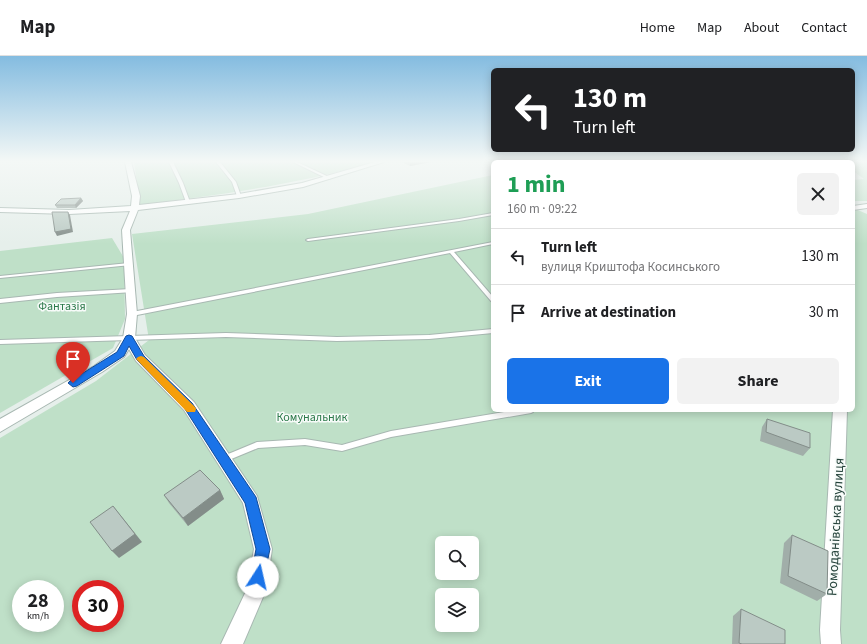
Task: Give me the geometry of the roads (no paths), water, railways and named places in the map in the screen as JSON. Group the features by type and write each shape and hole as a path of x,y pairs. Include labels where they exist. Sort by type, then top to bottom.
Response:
{"street":[{"path":"0,426 98,369 120,354 129,338 132,314 126,230 135,208 136,196 134,189"},
{"path":"0,210 69,212 135,208 239,196 277,189"},
{"path":"129,338 140,358 189,406 251,501 263,549 256,590 231,644"},
{"name":"Ромоданівська вулиця","path":"831,644 830,630 840,412"}],"lane":[{"path":"184,189 188,202"},
{"path":"237,189 239,196"},
{"path":"308,240 491,214"},
{"path":"132,314 491,242"},
{"path":"451,250 491,298"},
{"path":"0,277 129,264"},
{"path":"0,301 131,291"},
{"path":"0,342 226,334 336,339 398,338 429,337 491,331"},
{"path":"224,459 256,445 305,442 342,448 391,434 519,412"}],"park label":[{"name":"Фантазія","path":"62,306"},
{"name":"Комунальник","path":"312,417"}]}
